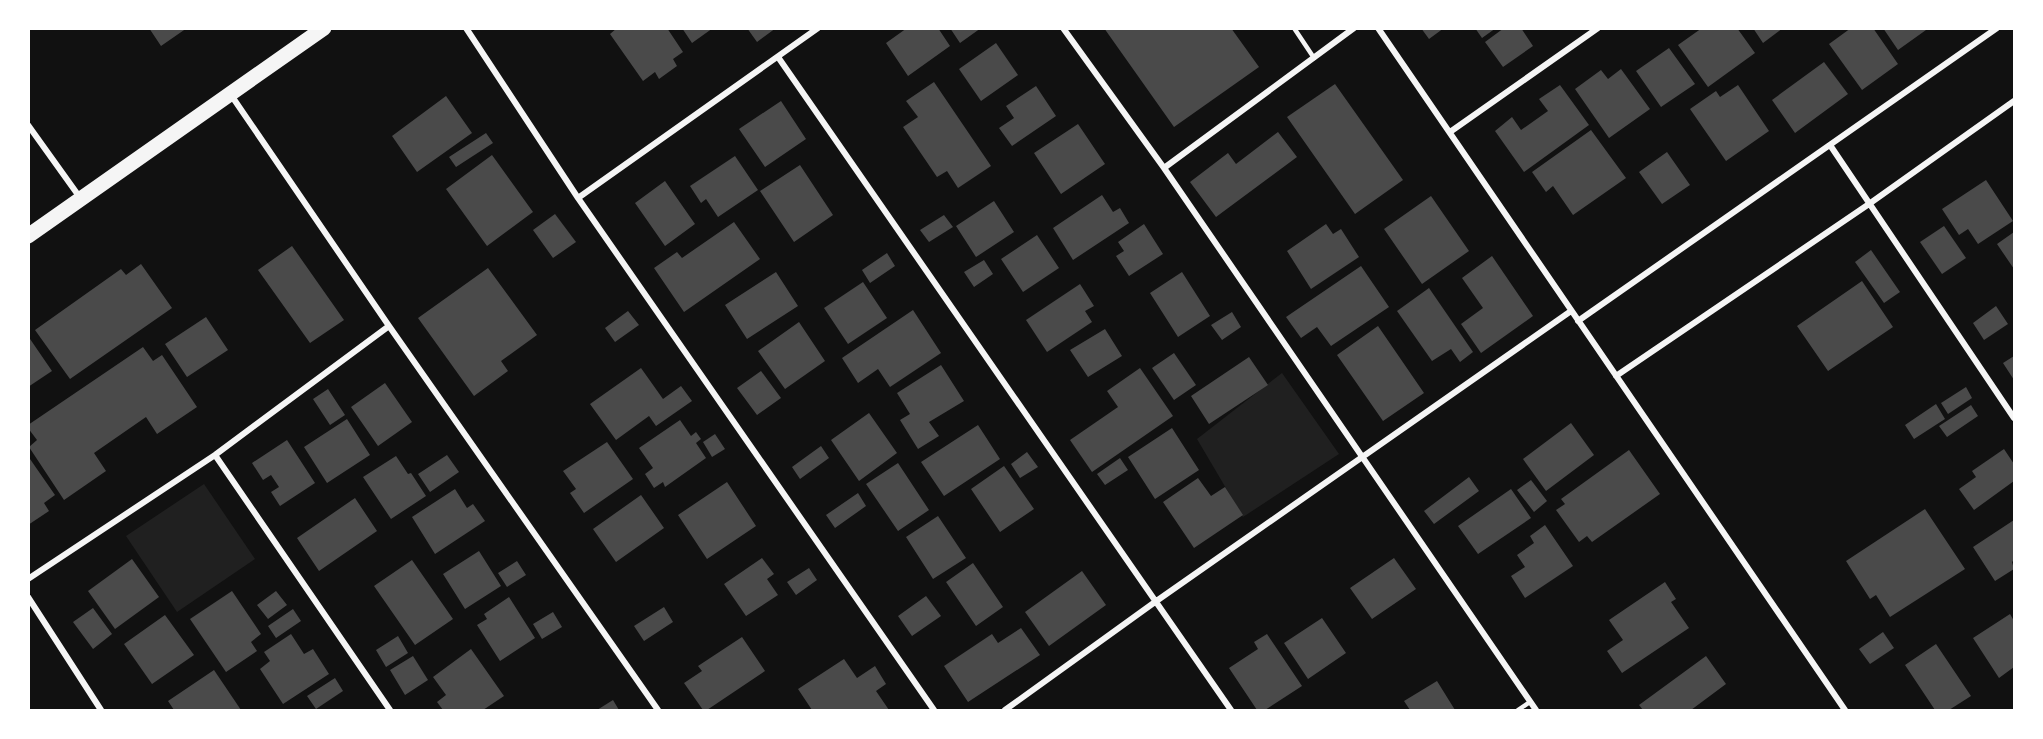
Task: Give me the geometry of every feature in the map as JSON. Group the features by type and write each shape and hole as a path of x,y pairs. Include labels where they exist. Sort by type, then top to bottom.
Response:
{"main road":[{"path":"28,236 320,29"}],"street":[{"path":"466,28 578,198 934,711"},
{"path":"578,198 818,28"},
{"path":"1063,28 1164,168 1536,711"},
{"path":"1164,168 1354,28"},
{"path":"1378,28 1845,711"},
{"path":"1450,132 1598,28"},
{"path":"1578,321 1997,28"},
{"path":"778,57 1231,711"},
{"path":"230,93 388,326 658,711"},
{"path":"1616,376 1869,204 2014,101"},
{"path":"28,124 81,200"},
{"path":"1830,146 2014,418"},
{"path":"1005,711 1155,602 1571,311"},
{"path":"28,579 215,455 388,326"},
{"path":"215,455 390,711"},
{"path":"28,597 101,711"}],"lane":[{"path":"1294,28 1314,58"},
{"path":"1518,711 1530,702"}],"shaded area":[{"path":"1282,373 1339,454 1243,517 1197,439"},
{"path":"204,484 255,559 177,612 126,536"}],"building":[{"path":"149,28 187,28 161,46"},
{"path":"617,28 667,28 683,52 673,59 677,66 659,79 655,72 643,81 610,34"},
{"path":"682,28 713,28 692,43"},
{"path":"747,28 776,28 757,42"},
{"path":"907,28 938,28 950,46 908,76 886,43"},
{"path":"950,28 981,28 960,43"},
{"path":"1104,28 1231,28 1259,67 1174,127"},
{"path":"1421,28 1444,28 1429,39"},
{"path":"1475,28 1496,28 1482,38"},
{"path":"1504,28 1521,28 1533,46 1503,67 1485,42"},
{"path":"1702,28 1737,28 1755,53 1708,87 1678,45"},
{"path":"1753,28 1783,28 1763,43"},
{"path":"1851,28 1873,28 1898,64 1862,90 1829,44"},
{"path":"1883,28 1925,28 1926,30 1898,50"},
{"path":"996,43 1018,75 981,101 959,69"},
{"path":"1669,48 1695,84 1661,107 1636,71"},
{"path":"1824,62 1848,94 1795,133 1772,100"},
{"path":"1621,69 1650,109 1609,138 1575,89 1601,70 1608,79"},
{"path":"934,82 991,166 958,188 947,171 937,177 903,127 918,117 906,101"},
{"path":"1335,84 1403,180 1355,214 1287,117"},
{"path":"1560,85 1589,125 1524,172 1495,131 1512,117 1521,130 1548,111 1539,99"},
{"path":"1738,85 1769,131 1726,161 1690,109 1716,91 1720,97"},
{"path":"1036,86 1056,116 1012,146 999,128 1014,118 1006,106"},
{"path":"446,96 472,133 417,172 392,136"},
{"path":"781,101 806,139 765,167 739,129"},
{"path":"1078,124 1105,164 1061,194 1034,153"},
{"path":"1591,130 1626,178 1573,215 1553,186 1546,192 1532,172"},
{"path":"1278,132 1297,157 1216,217 1190,182 1228,153 1236,164"},
{"path":"486,133 493,143 456,167 449,157"},
{"path":"1667,152 1690,185 1662,204 1639,172"},
{"path":"492,155 533,212 487,246 446,189"},
{"path":"735,156 758,190 718,217 706,199 701,203 690,186"},
{"path":"800,165 833,215 794,242 760,191"},
{"path":"1986,180 2013,221 1978,244 1968,229 1959,235 1942,209"},
{"path":"665,181 695,224 665,246 635,203"},
{"path":"1102,195 1113,212 1120,208 1129,223 1073,260 1053,228"},
{"path":"1431,196 1469,251 1422,284 1384,229"},
{"path":"994,201 1014,232 976,257 956,226"},
{"path":"555,214 576,242 553,258 533,230"},
{"path":"944,215 953,227 929,242 920,230"},
{"path":"734,222 760,259 684,312 654,268 677,252 682,258"},
{"path":"1144,224 1163,254 1129,276 1116,256 1124,251 1118,242"},
{"path":"1326,224 1333,234 1341,229 1359,257 1311,289 1287,251"},
{"path":"1944,226 1966,258 1942,274 1920,242"},
{"path":"2014,232 2014,269 1997,244"},
{"path":"1037,235 1059,268 1023,292 1001,259"},
{"path":"292,246 344,320 310,343 258,270"},
{"path":"1871,250 1900,292 1884,303 1855,262"},
{"path":"887,253 895,266 870,283 862,270"},
{"path":"1492,256 1533,316 1481,353 1461,324 1483,308 1462,278"},
{"path":"984,260 993,274 974,287 964,272"},
{"path":"141,264 172,308 70,379 35,330 121,269 126,275"},
{"path":"1361,266 1389,307 1331,346 1317,327 1301,338 1286,317"},
{"path":"488,268 537,335 501,361 508,371 474,396 418,318"},
{"path":"776,272 798,306 747,339 725,305"},
{"path":"1182,272 1210,316 1178,337 1150,293"},
{"path":"1862,281 1893,327 1828,371 1797,326"},
{"path":"863,282 887,318 848,344 824,308"},
{"path":"1080,284 1094,306 1085,311 1092,322 1047,352 1026,320"},
{"path":"1429,288 1473,352 1460,362 1451,349 1432,361 1397,311"},
{"path":"1996,306 2008,324 1984,340 1973,323"},
{"path":"913,310 941,353 890,387 878,369 858,383 842,358"},
{"path":"628,311 639,325 615,342 605,328"},
{"path":"1232,312 1241,327 1222,340 1211,325"},
{"path":"206,317 228,350 187,377 165,344"},
{"path":"799,322 825,361 785,389 758,351"},
{"path":"1378,326 1424,393 1383,421 1337,355"},
{"path":"1105,329 1122,356 1088,377 1070,350"},
{"path":"28,336 52,371 28,387"},
{"path":"143,347 153,361 162,355 197,407 157,434 146,417 94,453 106,471 64,500 29,447 37,440 28,425"},
{"path":"1174,353 1196,385 1174,400 1152,368"},
{"path":"2014,356 2014,380 2003,363"},
{"path":"1249,357 1268,385 1209,424 1191,396"},
{"path":"941,365 964,401 929,422 939,436 918,449 900,420 910,414 897,393"},
{"path":"641,368 663,399 681,386 692,401 656,426 649,416 616,440 590,404"},
{"path":"1140,368 1173,416 1092,472 1070,440 1118,407 1107,391"},
{"path":"761,371 781,398 757,415 737,388"},
{"path":"385,383 412,422 378,446 351,407"},
{"path":"1966,387 1972,398 1948,414 1941,403"},
{"path":"328,389 345,415 330,425 313,399"},
{"path":"1936,404 1945,419 1914,439 1905,425"},
{"path":"1971,405 1978,416 1947,437 1939,426"},
{"path":"869,413 897,453 859,481 831,440"},
{"path":"347,419 370,455 327,483 304,447"},
{"path":"680,420 691,436 696,432 701,439 696,443 706,458 665,487 663,482 654,488 645,474 653,468 639,448"},
{"path":"1571,423 1594,455 1546,491 1523,459"},
{"path":"978,425 1000,459 944,496 921,462"},
{"path":"1172,428 1199,470 1155,499 1128,457"},
{"path":"715,434 725,449 712,457 703,442"},
{"path":"287,440 315,483 280,506 271,492 279,487 271,475 263,480 252,463"},
{"path":"607,442 633,479 584,513 570,493 576,489 563,471"},
{"path":"821,446 829,458 800,479 792,467"},
{"path":"2004,449 2014,464 2014,481 1974,510 1959,489 1976,477 1972,471"},
{"path":"1629,450 1660,494 1592,542 1587,536 1579,542 1556,510 1565,504 1561,499"},
{"path":"1027,452 1038,467 1020,478 1011,464"},
{"path":"447,455 459,472 430,492 418,474"},
{"path":"396,456 426,496 391,519 363,477"},
{"path":"1120,458 1128,470 1105,485 1097,474"},
{"path":"30,459 55,495 44,503 49,511 28,525 28,461"},
{"path":"898,463 929,510 898,531 866,484"},
{"path":"1004,466 1034,509 1000,532 971,489"},
{"path":"1469,477 1479,491 1434,524 1424,511"},
{"path":"1198,478 1211,496 1225,487 1243,515 1194,548 1163,502"},
{"path":"1531,480 1547,501 1534,512 1517,490"},
{"path":"727,482 756,526 707,559 678,515"},
{"path":"455,489 467,508 473,504 485,521 435,554 412,517"},
{"path":"1511,489 1531,518 1478,554 1458,526"},
{"path":"858,493 866,506 835,528 826,515"},
{"path":"641,495 664,528 616,562 593,529"},
{"path":"355,498 377,531 319,571 297,538"},
{"path":"1925,509 1965,569 1890,617 1876,595 1870,599 1846,561"},
{"path":"938,516 966,558 933,579 906,537"},
{"path":"2014,520 2014,560 2012,562 2014,569 1995,581 1973,547"},
{"path":"1545,525 1573,566 1525,598 1511,576 1525,567 1517,555 1534,543 1530,536"},
{"path":"479,551 501,586 465,609 443,574"},
{"path":"762,558 774,574 767,579 778,595 746,616 724,584"},
{"path":"1394,558 1416,589 1372,619 1350,588"},
{"path":"132,559 159,597 115,629 88,591"},
{"path":"412,560 453,619 415,645 374,586"},
{"path":"517,561 526,575 507,587 498,573"},
{"path":"973,563 1003,607 976,626 946,582"},
{"path":"809,568 817,580 796,595 787,582"},
{"path":"1082,571 1106,605 1049,646 1025,612"},
{"path":"1665,582 1676,599 1671,602 1689,628 1622,673 1607,651 1623,640 1609,620"},
{"path":"232,591 261,634 251,642 257,651 226,672 190,619"},
{"path":"276,591 287,605 268,619 257,605"},
{"path":"926,596 941,616 912,636 898,616"},
{"path":"509,597 535,638 500,661 477,625 487,619 484,614"},
{"path":"664,607 673,622 644,641 634,626"},
{"path":"93,608 112,634 93,649 73,622"},
{"path":"293,609 301,621 276,638 268,626"},
{"path":"553,612 562,627 542,639 533,624"},
{"path":"2010,614 2014,621 2014,667 1999,678 1973,638"},
{"path":"165,615 194,655 152,684 124,644"},
{"path":"1322,618 1346,653 1308,679 1284,643"},
{"path":"1021,628 1040,655 968,702 944,666 992,634 998,643"},
{"path":"1883,632 1894,648 1870,664 1859,649"},
{"path":"291,634 304,654 313,649 329,674 283,704 260,669 270,661 264,652"},
{"path":"1267,634 1302,686 1265,710 1257,710 1229,668 1258,649 1254,642"},
{"path":"398,636 408,653 386,667 376,650"},
{"path":"742,637 765,671 707,710 703,710 684,683 702,671 698,666"},
{"path":"1936,644 1971,696 1949,710 1935,710 1905,665"},
{"path":"471,649 504,696 483,710 443,710 437,702 446,695 433,677"},
{"path":"413,656 428,680 405,695 390,670"},
{"path":"1706,656 1726,684 1691,710 1643,710 1639,705"},
{"path":"844,659 857,678 875,666 886,684 876,691 889,710 812,710 798,689"},
{"path":"214,670 241,710 174,710 168,701"},
{"path":"335,678 343,691 316,709 307,696"},
{"path":"1437,681 1455,710 1410,710 1404,701"},
{"path":"613,700 619,710 597,710"}]}
